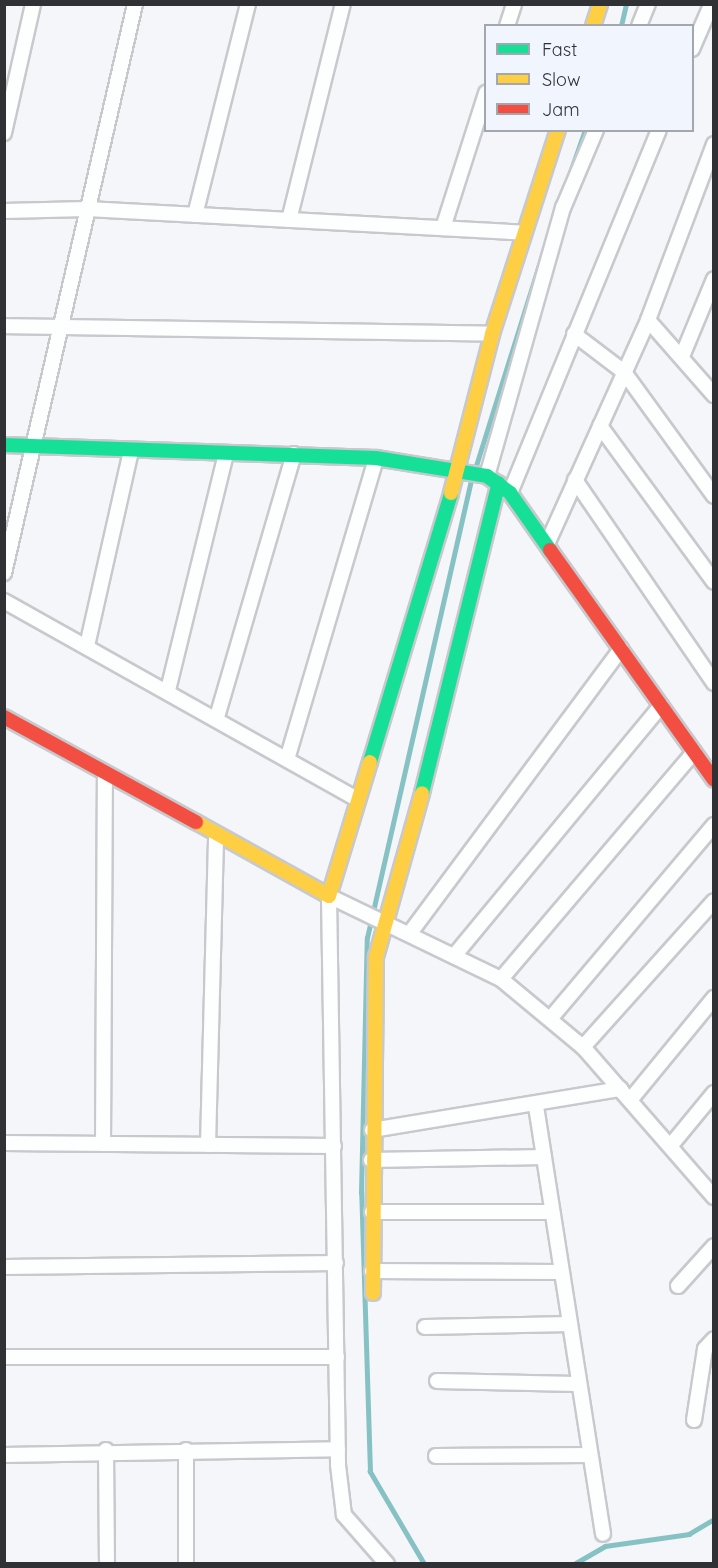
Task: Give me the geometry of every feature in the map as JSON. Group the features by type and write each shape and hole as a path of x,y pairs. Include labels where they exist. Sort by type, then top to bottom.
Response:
{"street":[{"path":"4,133 11,76 33,4"},
{"path":"4,573 135,4"},
{"path":"195,215 248,4"},
{"path":"289,220 343,4"},
{"path":"508,24 514,4"},
{"path":"594,24 600,4"},
{"path":"640,24 648,4"},
{"path":"694,47 712,5"},
{"path":"443,228 484,99"},
{"path":"373,1293 371,1160 376,957 479,474 492,334 557,132"},
{"path":"387,1563 344,1515 338,1449 329,896 355,798 479,474 563,208 595,132"},
{"path":"510,493 658,132"},
{"path":"547,544 648,320 714,144"},
{"path":"4,211 87,209 524,233"},
{"path":"683,354 714,279"},
{"path":"648,320 683,354 714,395"},
{"path":"4,326 492,334"},
{"path":"574,334 624,372 714,496"},
{"path":"600,426 714,582"},
{"path":"4,445 376,458 479,474 510,493 714,780"},
{"path":"87,646 131,450"},
{"path":"168,690 226,453"},
{"path":"217,717 294,454"},
{"path":"288,756 376,458"},
{"path":"575,480 714,683"},
{"path":"4,601 288,756 355,798"},
{"path":"410,933 621,649"},
{"path":"454,956 661,706"},
{"path":"4,717 105,777 349,908 410,933 501,979 583,1047 711,1187"},
{"path":"501,979 693,752"},
{"path":"103,1144 105,777"},
{"path":"550,1019 714,825"},
{"path":"208,1145 216,837"},
{"path":"583,1047 714,901"},
{"path":"372,1130 626,1094 714,998"},
{"path":"672,1144 714,1093"},
{"path":"536,1106 570,1324 577,1384 603,1534"},
{"path":"4,1143 334,1146"},
{"path":"371,1160 544,1157"},
{"path":"372,1212 552,1212"},
{"path":"678,1286 714,1246"},
{"path":"4,1267 336,1263"},
{"path":"372,1271 561,1272"},
{"path":"425,1327 570,1324"},
{"path":"694,1420 705,1349 714,1339"},
{"path":"4,1357 337,1357"},
{"path":"437,1381 577,1384"},
{"path":"4,1455 106,1450 338,1449"},
{"path":"106,1450 106,1563"},
{"path":"186,1450 186,1563"},
{"path":"436,1456 590,1455"}],"waterway":[{"path":"621,24 626,4"},
{"path":"567,181 584,132"},
{"path":"475,469 546,243"},
{"path":"424,1564 370,1472 361,1193 367,938 472,477"},
{"path":"574,1564 605,1546 689,1534 714,1519"}],"traffic: fast":[{"path":"4,445 376,458 487,476 510,493 550,550"},
{"path":"422,793 499,483"},
{"path":"370,762 451,493"}],"traffic: slow":[{"path":"594,24 600,4"},
{"path":"451,493 492,334 557,132"},
{"path":"196,822 329,896 370,762"},
{"path":"373,1293 376,957 422,793"}],"traffic: jam":[{"path":"550,550 714,780"},
{"path":"4,717 196,822"}]}
